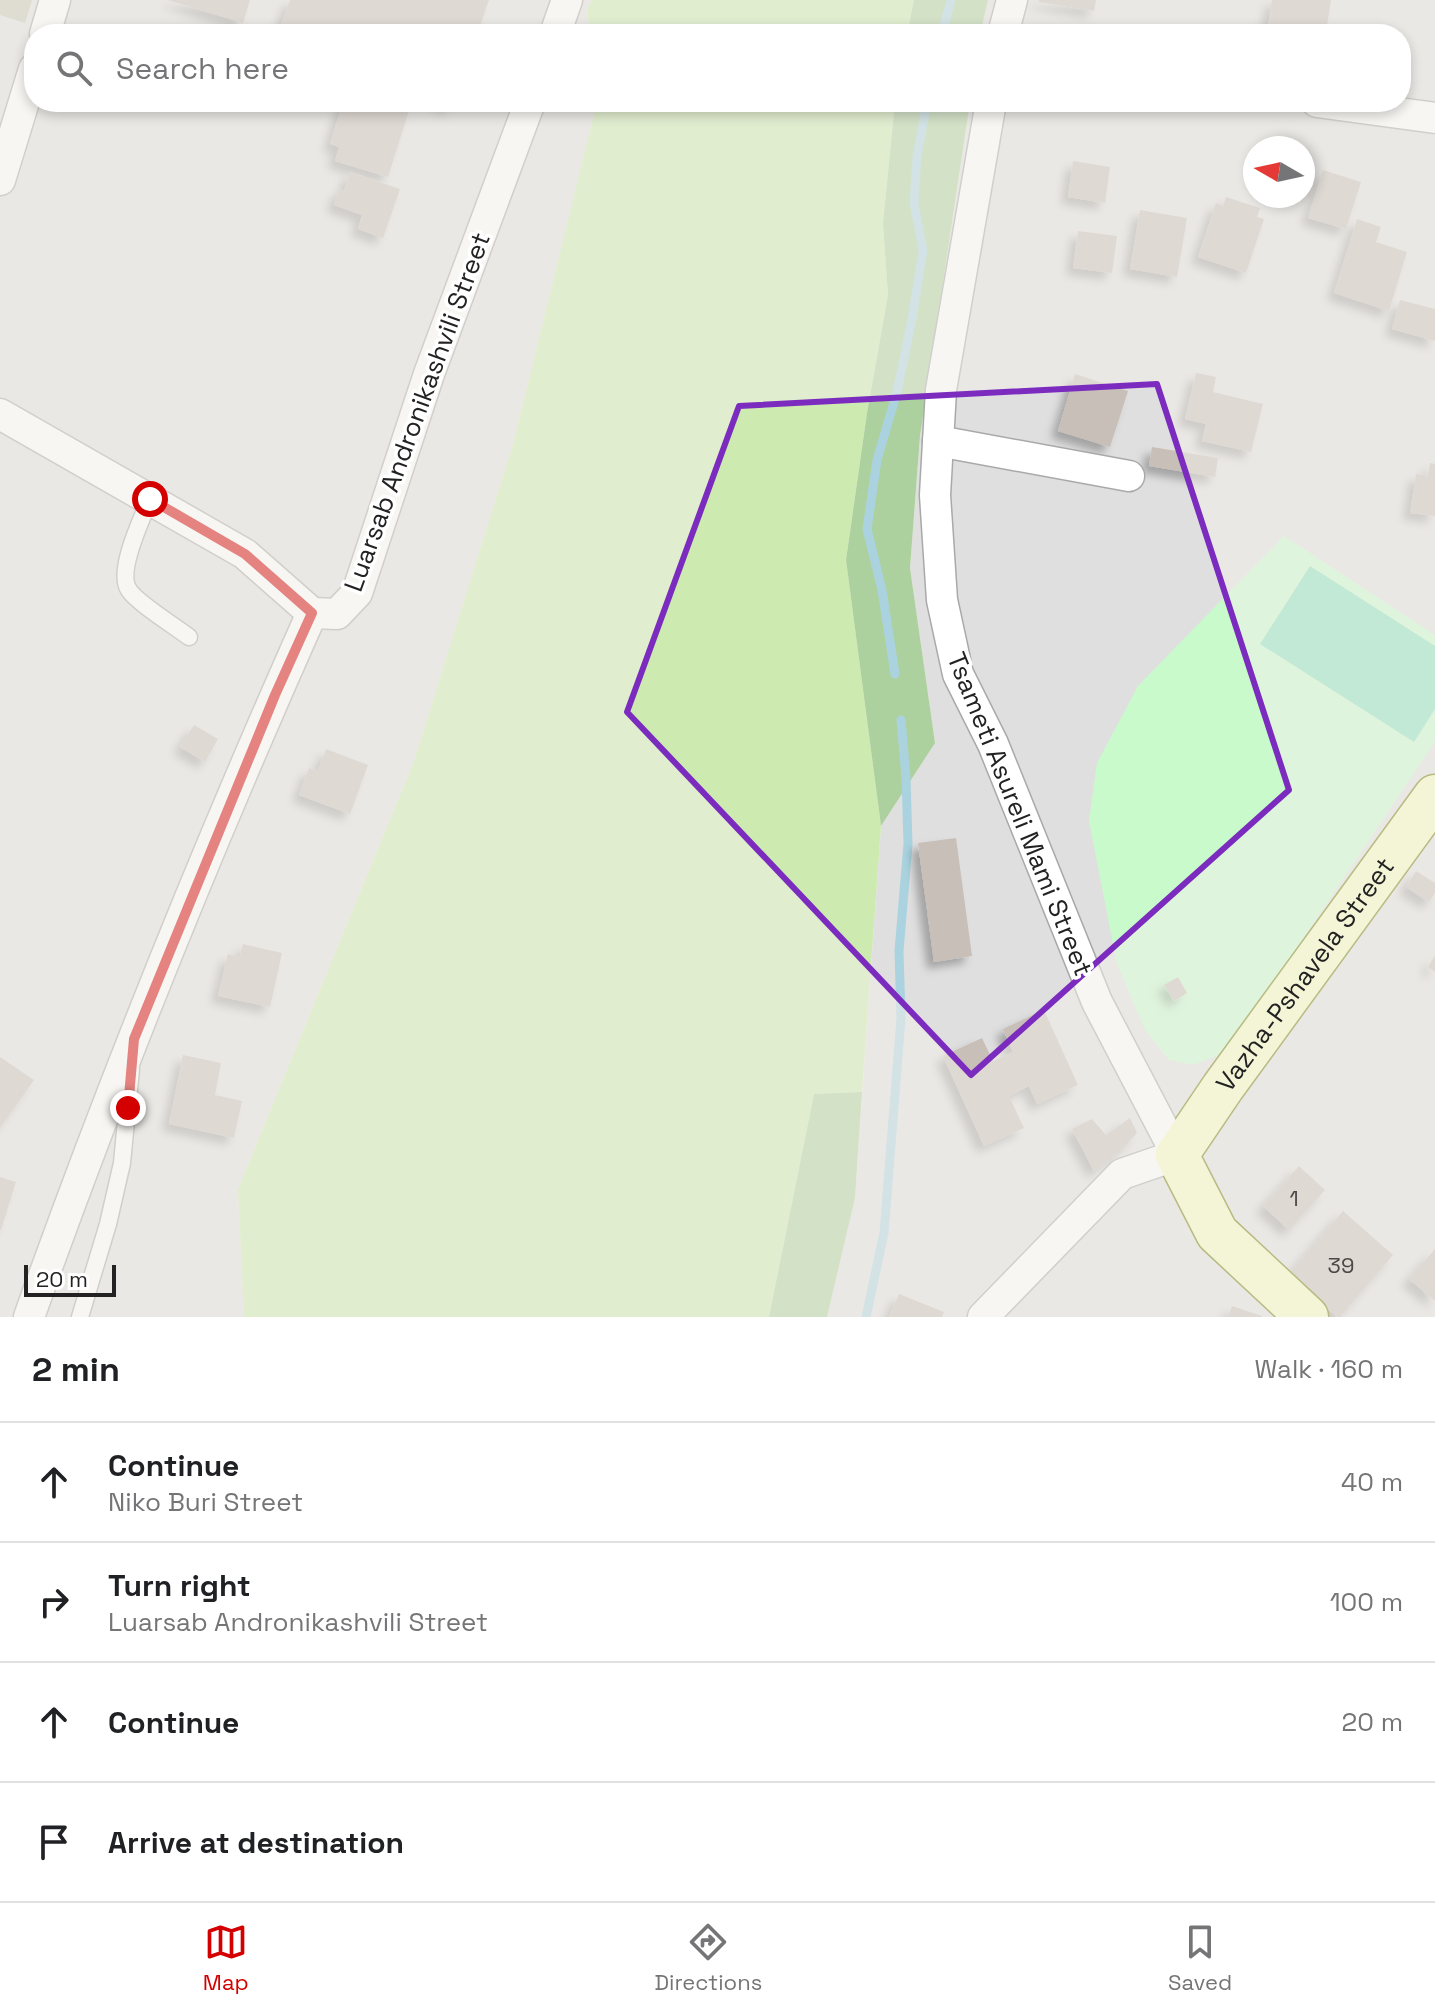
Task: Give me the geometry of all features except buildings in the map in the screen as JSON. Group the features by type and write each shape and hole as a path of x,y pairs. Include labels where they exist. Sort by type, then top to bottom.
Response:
{"street":[{"path":"48,24 55,0"},
{"path":"559,24 567,0"},
{"path":"1006,24 1012,0"},
{"path":"0,180 24,102"},
{"name":"Luarsab Andronikashvili Street","path":"29,1317 134,1039 275,695 312,613 337,614 357,593 429,374 526,112"},
{"name":"Tsameti Asureli Mami Street","path":"989,112 941,390 938,441 935,495 942,600 958,674 993,744 1097,1002 1217,1233 1307,1317"},
{"path":"1391,112 1435,118"},
{"path":"0,414 245,554 312,613"},
{"path":"938,441 1129,476"},
{"name":"Vazha-Pshavela Street","path":"1177,1155 1435,796"},
{"path":"983,1317 1122,1174 1177,1155"}],"lane":[{"path":"150,499 126,566 126,581 129,590 139,599 189,637"},
{"path":"80,1317 108,1224 122,1163 134,1039"}],"highlighted area":[{"path":"1157,384 1289,790 971,1075 627,712 739,406"}],"shaded area":[{"path":"0,0 592,0 587,8 589,24 24,24 24,112 595,112 513,444 414,761 238,1189 244,1317 0,1317"},
{"path":"0,0 32,0 25,23 0,15"},
{"path":"988,0 1435,0 1435,1317 827,1317 855,1198 881,826 935,743 910,568 920,436 969,112 1411,112 1411,24 982,24"}],"green space":[{"path":"592,0 914,0 909,24 589,24 587,8"},
{"path":"914,0 988,0 982,24 909,24"},
{"path":"595,112 894,112 883,223 888,295 846,560 881,826 862,1092 814,1094 769,1317 244,1317 238,1189 414,761 513,444"},
{"path":"894,112 969,112 920,436 910,568 935,743 881,826 846,560 888,295 883,223"},
{"path":"1284,536 1435,635 1435,742 1227,1052 1193,1065 1169,1060 1145,1030 1117,964 1089,821 1097,763 1138,686"},
{"path":"1310,566 1435,646 1435,709 1414,742 1260,644"},
{"path":"862,1092 855,1198 827,1317 769,1317 814,1094"}],"waterway":[{"path":"945,24 951,0"},
{"path":"895,674 882,590 867,529 877,460 897,392 923,250 914,203 917,157 925,112"},
{"path":"866,1317 884,1233 901,1018 899,951 908,844 901,720"}],"route":[{"path":"128,1108 134,1039 275,695 312,613 245,554 150,499"}]}
